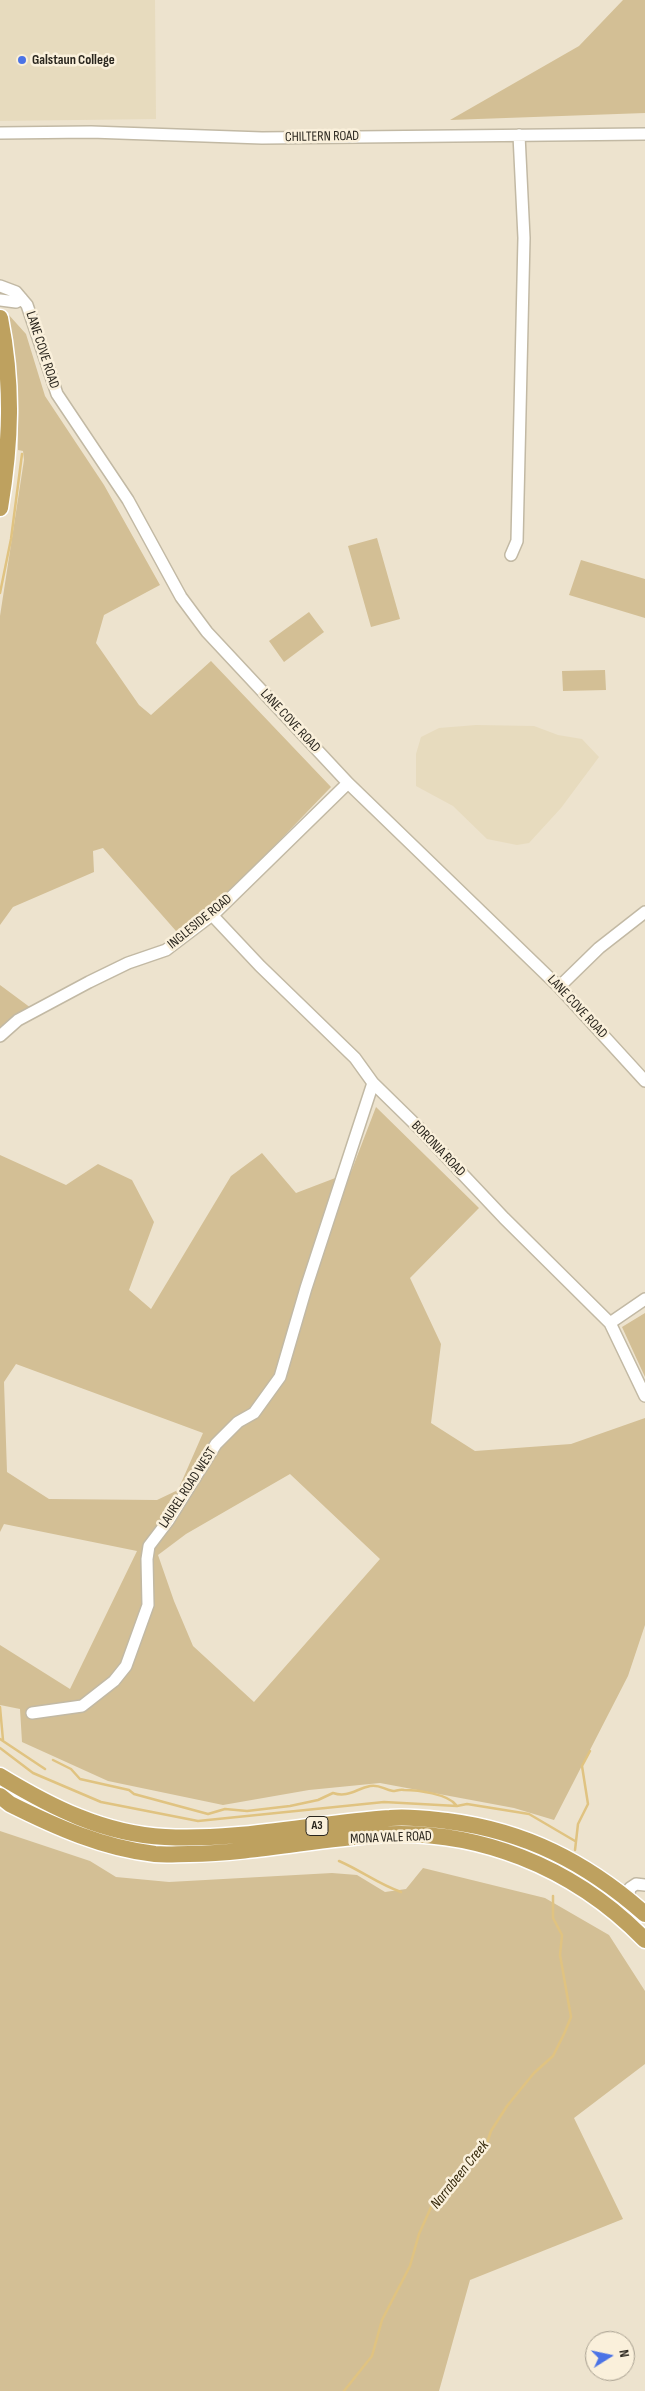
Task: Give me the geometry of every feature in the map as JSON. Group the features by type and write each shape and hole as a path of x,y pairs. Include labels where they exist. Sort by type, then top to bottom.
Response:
{"highway":[{"path":"0,318 8,365 11,415 10,438 0,508"},
{"name":"MONA VALE ROAD","path":"0,1776 54,1807 105,1828 163,1837 222,1837 392,1818 433,1819 483,1826 530,1841 580,1866 628,1899 645,1914"},
{"name":"MONA VALE ROAD","path":"0,1796 19,1808 84,1838 155,1854 230,1854 373,1835 418,1834 451,1837 494,1848 555,1872 621,1915 645,1940"}],"street":[{"name":"CHILTERN ROAD","path":"0,133 91,132 262,138 645,134"},
{"path":"511,555 517,542 521,448 524,238 519,135"},
{"name":"LANE COVE ROAD","path":"0,286 12,289 28,305 57,394 128,500 181,597 207,632 348,784 559,987 645,1081"},
{"name":"LANE COVE ROAD","path":"0,300 16,302 22,299"},
{"name":"INGLESIDE ROAD","path":"0,1036 18,1020 89,982 128,963 166,950 212,914 348,784"},
{"path":"559,987 599,948 645,912"},
{"name":"BORONIA ROAD","path":"212,914 260,966 354,1058 372,1083 419,1128 504,1218 610,1323 645,1396"},
{"name":"LAUREL ROAD WEST","path":"32,1713 82,1706 114,1681 126,1666 148,1604 147,1559 149,1546 181,1501 212,1450 238,1422 254,1413 280,1377 306,1288 372,1083"},
{"path":"610,1323 645,1299"},
{"path":"628,1899 630,1888 636,1884 645,1885"}],"shaded area":[{"path":"0,0 155,0 156,119 0,121"},
{"path":"623,0 645,0 645,113 450,120 579,46"},
{"path":"8,314 26,334 45,396 104,485 160,585 104,615 96,643 139,705 151,715 211,661 331,787 234,888 176,931 103,848 93,851 94,872 13,907 0,925 0,616 24,460 23,451 18,450 18,396"},
{"path":"377,538 400,619 371,627 348,546"},
{"path":"581,560 645,579 645,618 569,595"},
{"path":"309,612 324,632 284,662 269,641"},
{"path":"605,670 606,690 563,691 562,671"},
{"path":"476,725 534,726 558,735 582,739 599,757 561,808 529,843 517,845 487,839 453,806 416,786 416,754 421,737 439,728"},
{"path":"0,985 31,1008 0,1031"},
{"path":"376,1107 479,1208 410,1278 441,1344 431,1423 475,1451 571,1444 645,1418 645,1625 628,1676 554,1820 514,1808 380,1783 309,1790 223,1805 108,1781 22,1742 20,1709 0,1705 0,1645 70,1689 137,1551 4,1524 0,1532 0,1155 66,1185 98,1164 132,1180 154,1222 129,1290 151,1309 231,1176 262,1153 296,1193 351,1172","holes":["16,1364 203,1433 178,1490 157,1500 49,1499 7,1472 4,1382","290,1474 380,1559 254,1702 193,1646 174,1601 158,1555 186,1534"]},
{"path":"645,1313 645,1377 622,1327"},
{"path":"0,1831 90,1861 116,1877 169,1882 332,1873 357,1875 385,1892 406,1889 423,1868 545,1898 609,1935 645,1991 645,2064 574,2118 623,2219 470,2280 439,2391 0,2391"}],"waterway":[{"path":"0,593 11,539 22,454"},
{"path":"0,1707 3,1740"},
{"path":"0,1739 45,1769"},
{"path":"0,1748 33,1773 101,1802 198,1821 384,1802 457,1806 467,1804 529,1814 575,1841"},
{"path":"575,1850 578,1824 588,1804 582,1766 590,1751"},
{"path":"53,1760 71,1769 80,1779 129,1790 134,1794 208,1814 225,1809 247,1811 290,1806 318,1800 333,1793 348,1794 373,1786 393,1791 410,1790 432,1793 446,1798 456,1805"},
{"path":"339,1861 401,1892"},
{"name":"Narrabeen Creek","path":"344,2391 372,2356 382,2320 410,2266 419,2234 432,2205 448,2191 486,2146 491,2131 507,2106 534,2073 553,2056 564,2034 571,2017 560,1955 562,1935 553,1918 553,1896"}],"place":[{"name":"Galstaun College","path":"22,60"}]}
